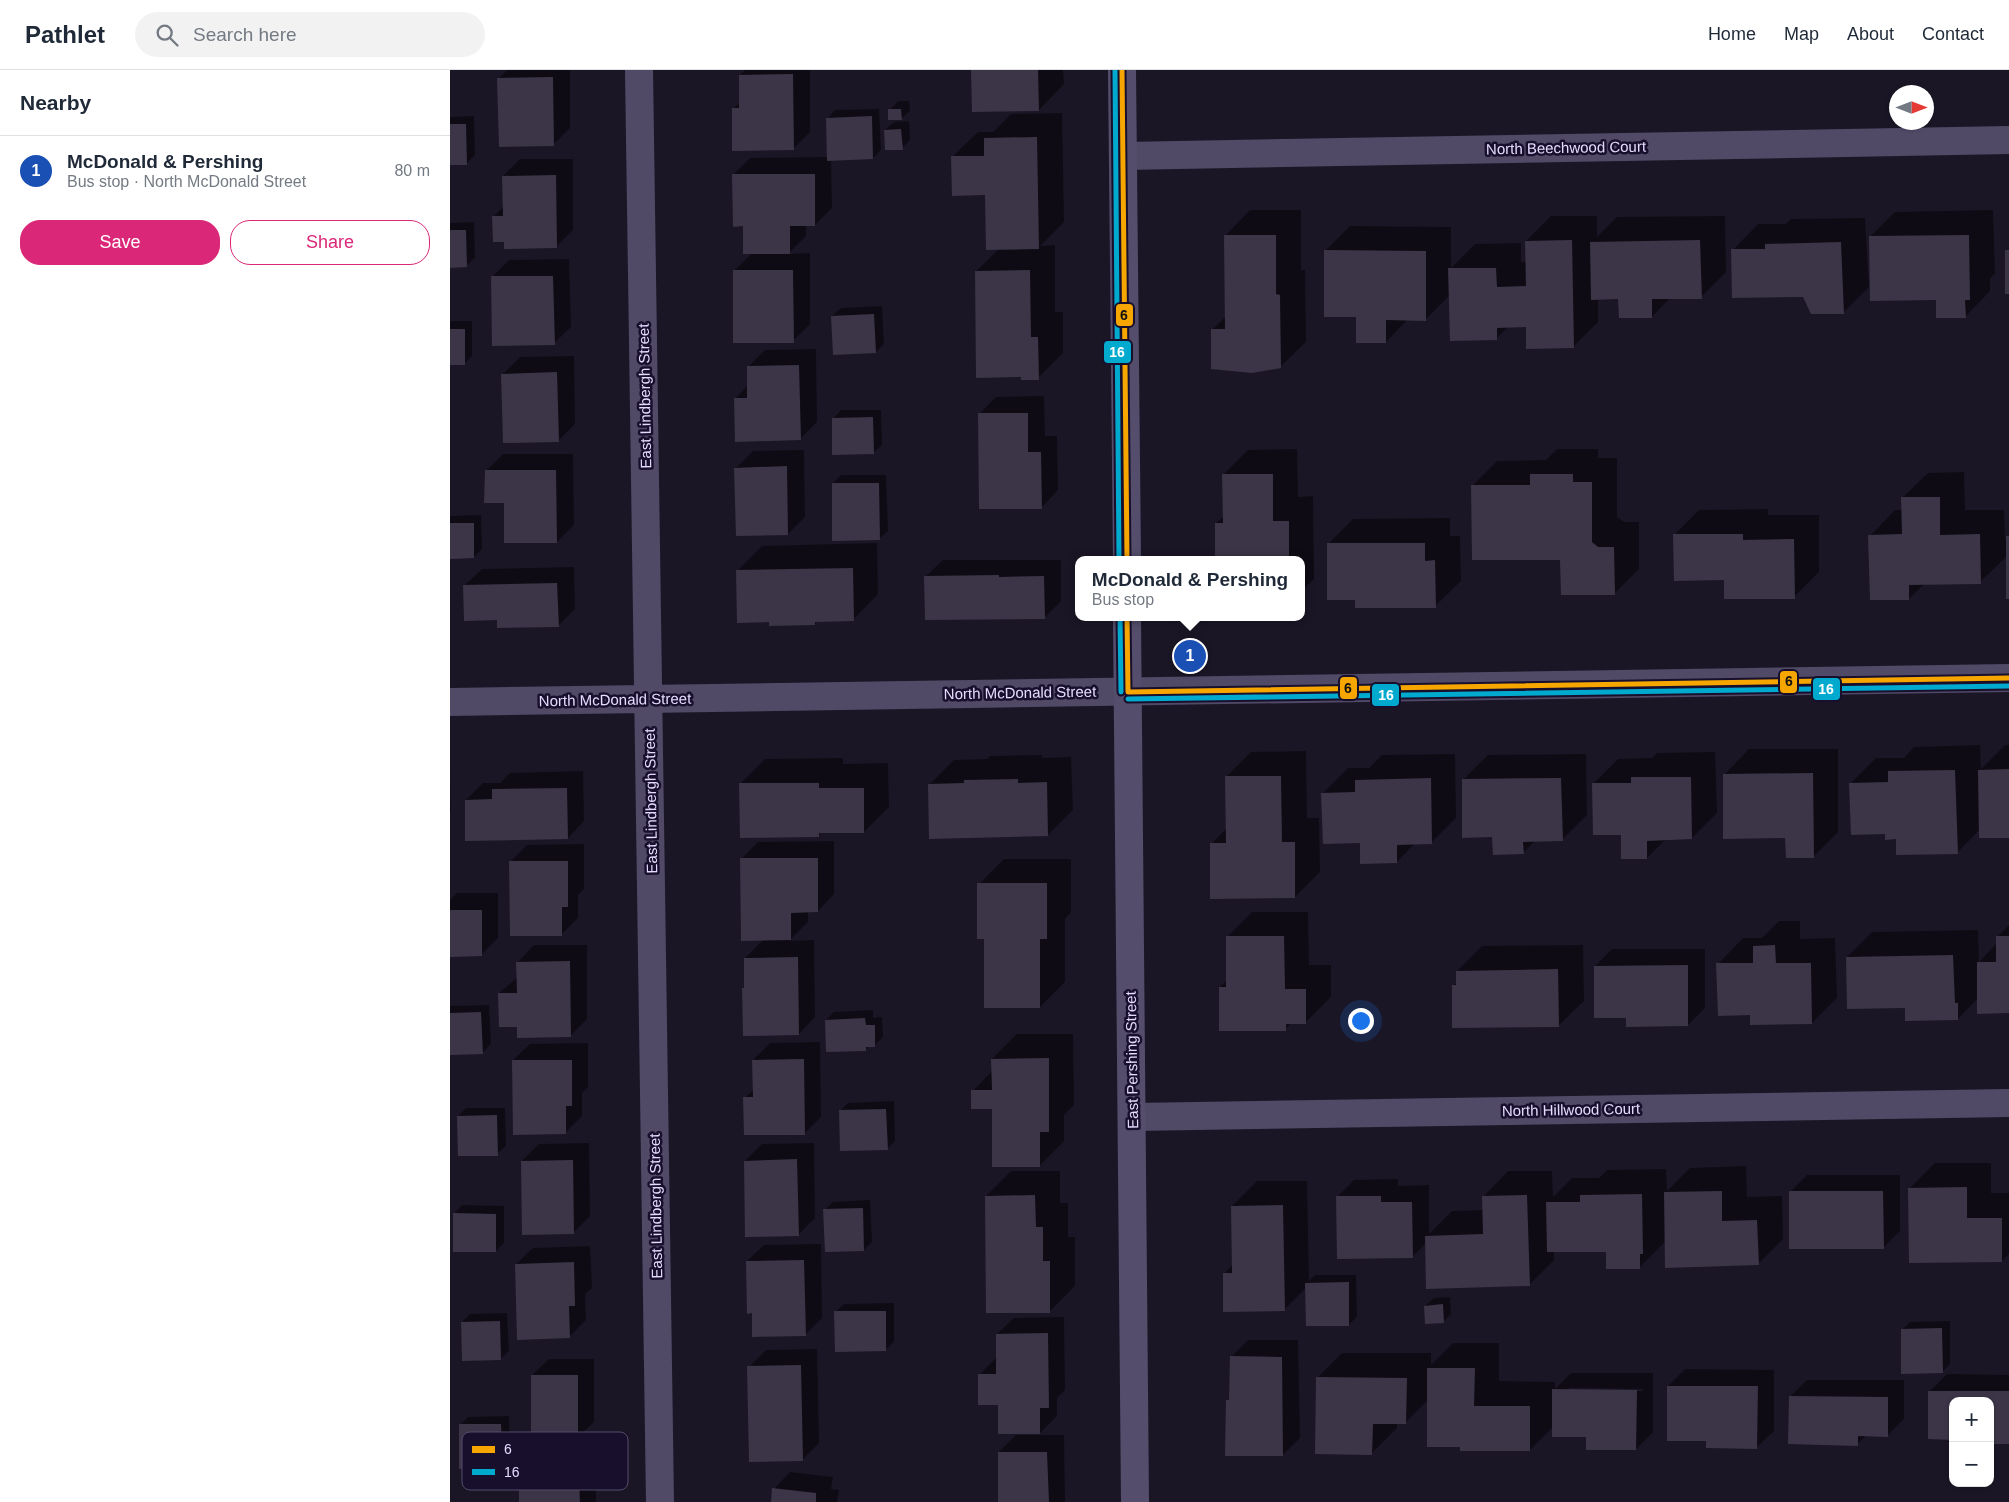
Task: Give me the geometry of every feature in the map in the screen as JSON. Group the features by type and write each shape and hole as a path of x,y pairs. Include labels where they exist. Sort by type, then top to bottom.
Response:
{"street":[{"name":"East Lindbergh Street","path":"639,70 650,699 660,1502"},
{"path":"1122,70 1127,556"},
{"name":"North Beechwood Court","path":"1124,156 2009,140"},
{"name":"East Pershing Street","path":"1127,621 1135,1502"},
{"name":"North McDonald Street","path":"450,702 2009,678"},
{"name":"North Hillwood Court","path":"1133,1117 2009,1103"}],"building":[{"path":"971,70 1038,70 1039,111 972,112"},
{"path":"793,74 794,150 732,151 732,108 739,108 739,75"},
{"path":"553,77 554,146 499,147 497,78"},
{"path":"888,109 901,109 902,120 888,120"},
{"path":"872,116 873,159 827,161 826,118"},
{"path":"450,124 466,124 467,165 450,165"},
{"path":"901,129 903,150 885,150 884,130"},
{"path":"1037,137 1039,249 986,250 985,195 952,196 951,156 984,156 984,138"},
{"path":"732,174 815,174 815,226 790,226 790,254 743,254 743,226 733,227"},
{"path":"556,175 557,248 504,249 504,242 493,242 492,216 503,216 502,176"},
{"path":"450,230 466,230 467,267 450,268"},
{"path":"1224,235 1276,235 1276,294 1280,295 1281,368 1252,373 1211,369 1211,329 1225,329"},
{"path":"1969,235 1970,300 1965,300 1966,318 1936,318 1936,300 1870,301 1869,236"},
{"path":"1572,240 1574,348 1526,349 1526,327 1497,328 1497,340 1450,341 1448,268 1496,268 1497,287 1526,286 1525,241"},
{"path":"1700,240 1702,299 1652,299 1652,318 1619,318 1618,299 1591,300 1590,242"},
{"path":"1841,242 1844,314 1811,314 1803,297 1732,298 1731,249 1765,249 1765,244"},
{"path":"1324,250 1426,251 1426,321 1386,320 1386,343 1356,343 1356,317 1324,317"},
{"path":"2005,250 2009,250 2009,294 2005,294"},
{"path":"733,270 793,270 794,343 733,343"},
{"path":"1030,270 1031,337 1038,337 1039,380 1021,380 1021,377 976,378 975,271"},
{"path":"491,276 553,276 555,345 492,346"},
{"path":"874,314 876,353 833,355 831,316"},
{"path":"450,329 465,329 465,365 450,365"},
{"path":"799,365 801,440 735,442 734,398 747,398 747,366"},
{"path":"557,372 559,442 503,443 501,374"},
{"path":"978,413 1028,413 1028,452 1041,452 1042,509 979,509"},
{"path":"873,417 874,454 832,455 832,418"},
{"path":"787,466 788,535 736,536 734,468"},
{"path":"485,470 556,470 557,543 504,543 504,503 484,503"},
{"path":"1222,474 1273,474 1273,521 1289,521 1289,556 1215,556 1215,523 1223,523"},
{"path":"1530,474 1573,474 1573,482 1592,482 1592,542 1598,547 1614,547 1615,595 1561,595 1560,560 1472,560 1471,485 1530,485"},
{"path":"832,483 879,483 880,540 832,541"},
{"path":"1901,497 1940,497 1940,535 1980,534 1981,584 1909,585 1909,600 1870,600 1868,535 1902,534"},
{"path":"450,523 474,523 474,558 450,559"},
{"path":"1673,534 1743,534 1743,540 1794,539 1795,599 1724,599 1724,580 1674,581"},
{"path":"2006,536 2009,536 2009,599 2006,599"},
{"path":"1327,543 1425,543 1425,561 1435,560 1436,608 1355,608 1355,600 1327,600"},
{"path":"853,568 854,621 815,622 815,625 769,626 769,622 737,623 736,570"},
{"path":"999,575 999,577 1044,576 1045,619 925,620 924,576"},
{"path":"557,583 559,627 497,628 497,620 464,621 463,585"},
{"path":"2009,769 2009,838 1979,838 1978,770"},
{"path":"1955,770 1958,854 1896,855 1896,839 1885,840 1885,834 1851,835 1849,783 1888,782 1888,771"},
{"path":"1813,773 1814,858 1786,858 1785,838 1723,839 1723,774"},
{"path":"1225,776 1281,776 1282,842 1295,842 1295,898 1210,899 1210,843 1226,843"},
{"path":"1631,777 1691,777 1692,839 1647,841 1647,859 1621,859 1621,835 1593,835 1592,783 1631,783"},
{"path":"1431,778 1432,844 1397,845 1397,863 1360,864 1360,843 1323,844 1321,793 1355,792 1355,780"},
{"path":"1561,778 1563,841 1523,842 1524,854 1493,855 1492,837 1462,838 1462,779"},
{"path":"1018,779 1018,783 1047,782 1048,836 929,839 928,784 964,783 964,780"},
{"path":"739,783 819,783 819,788 864,788 864,833 819,833 819,837 740,838"},
{"path":"567,788 568,839 465,841 465,800 492,799 492,789"},
{"path":"740,858 818,858 818,912 791,913 791,940 741,941"},
{"path":"509,861 568,861 568,907 562,907 562,936 510,936"},
{"path":"977,883 1047,883 1047,939 1040,939 1040,1008 984,1008 984,939 977,939"},
{"path":"450,910 482,910 482,956 450,957"},
{"path":"1226,936 1284,936 1285,989 1306,989 1306,1024 1286,1024 1286,1031 1219,1031 1219,987 1226,987"},
{"path":"1996,936 2009,936 2009,1013 1977,1014 1977,962 1996,962"},
{"path":"1775,945 1776,963 1811,963 1812,1024 1750,1025 1750,1015 1718,1016 1716,963 1753,963 1753,946"},
{"path":"1953,955 1955,1003 1958,1003 1958,1020 1905,1021 1905,1008 1847,1009 1846,957"},
{"path":"798,957 799,1035 743,1036 742,988 744,988 744,958"},
{"path":"570,961 571,1037 517,1038 517,1027 499,1027 498,993 517,993 516,962"},
{"path":"1688,965 1688,1026 1626,1027 1626,1018 1594,1018 1594,966"},
{"path":"1558,969 1559,1027 1452,1028 1452,985 1456,985 1456,971"},
{"path":"481,1012 483,1054 450,1055 450,1013"},
{"path":"865,1018 866,1025 875,1025 875,1047 866,1047 866,1051 826,1052 825,1020"},
{"path":"1049,1058 1049,1132 1040,1132 1040,1167 992,1167 992,1109 971,1109 971,1090 992,1090 991,1059"},
{"path":"804,1059 805,1135 744,1135 743,1097 753,1097 752,1060"},
{"path":"512,1060 572,1060 572,1106 566,1106 566,1134 513,1135"},
{"path":"886,1109 888,1150 840,1151 839,1110"},
{"path":"497,1115 498,1156 458,1156 457,1116"},
{"path":"797,1159 799,1236 745,1237 744,1161"},
{"path":"573,1160 574,1234 522,1235 521,1161"},
{"path":"1967,1187 1967,1218 2002,1218 2002,1262 1909,1263 1908,1188"},
{"path":"1722,1191 1722,1221 1757,1220 1759,1265 1665,1268 1664,1192"},
{"path":"1789,1191 1883,1191 1884,1249 1789,1249"},
{"path":"1642,1194 1643,1254 1640,1254 1640,1269 1606,1269 1606,1252 1547,1252 1546,1202 1580,1202 1580,1195"},
{"path":"1035,1195 1036,1227 1043,1227 1043,1261 1050,1261 1050,1313 986,1313 985,1196"},
{"path":"1527,1195 1530,1286 1426,1289 1425,1236 1483,1234 1482,1196"},
{"path":"1336,1196 1381,1196 1381,1202 1412,1202 1413,1258 1337,1259"},
{"path":"1283,1205 1285,1311 1223,1312 1223,1273 1232,1273 1231,1206"},
{"path":"863,1208 864,1251 825,1252 823,1209"},
{"path":"453,1213 496,1214 496,1252 453,1252"},
{"path":"804,1260 806,1336 752,1337 752,1313 747,1314 746,1261"},
{"path":"574,1262 575,1306 569,1306 570,1338 517,1340 515,1264"},
{"path":"1349,1282 1349,1326 1306,1326 1305,1283"},
{"path":"1443,1304 1444,1323 1425,1324 1424,1306"},
{"path":"834,1311 886,1311 886,1351 835,1352"},
{"path":"500,1321 501,1360 462,1361 461,1322"},
{"path":"1942,1328 1943,1373 1901,1374 1901,1329"},
{"path":"1048,1333 1049,1408 1040,1408 1040,1434 998,1434 998,1405 978,1405 978,1374 996,1374 996,1334"},
{"path":"1230,1356 1282,1357 1283,1456 1225,1456 1226,1400 1229,1400"},
{"path":"801,1365 803,1461 749,1462 747,1366"},
{"path":"1427,1368 1475,1368 1474,1406 1530,1406 1530,1451 1460,1451 1460,1447 1427,1447"},
{"path":"531,1375 578,1375 578,1432 531,1432"},
{"path":"1316,1377 1407,1378 1406,1424 1373,1424 1372,1455 1315,1454"},
{"path":"1667,1386 1758,1386 1757,1449 1706,1448 1706,1441 1667,1441"},
{"path":"1552,1389 1637,1390 1636,1450 1586,1450 1586,1437 1552,1437"},
{"path":"1928,1391 2009,1391 2009,1444 1994,1444 1994,1397 1949,1397 1949,1440 1928,1439"},
{"path":"1789,1396 1888,1397 1888,1437 1858,1436 1858,1446 1788,1444"},
{"path":"459,1424 501,1424 501,1432 462,1432 462,1469 459,1469"},
{"path":"998,1452 1047,1452 1049,1502 998,1502"},
{"path":"772,1488 816,1493 816,1502 771,1502"},
{"path":"519,1490 579,1490 580,1502 519,1502"}],"transit line":[{"name":"16","path":"1115,70 1119,556"},
{"name":"6","path":"1122,70 1127,556"},
{"name":"16","path":"1120,621 1121,692"},
{"name":"6","path":"1127,621 1128,692"},
{"name":"6","path":"1128,692 2009,678"},
{"name":"16","path":"1128,699 2009,686"}],"place":[{"name":"McDonald & Pershing","path":"1190,656"}]}
